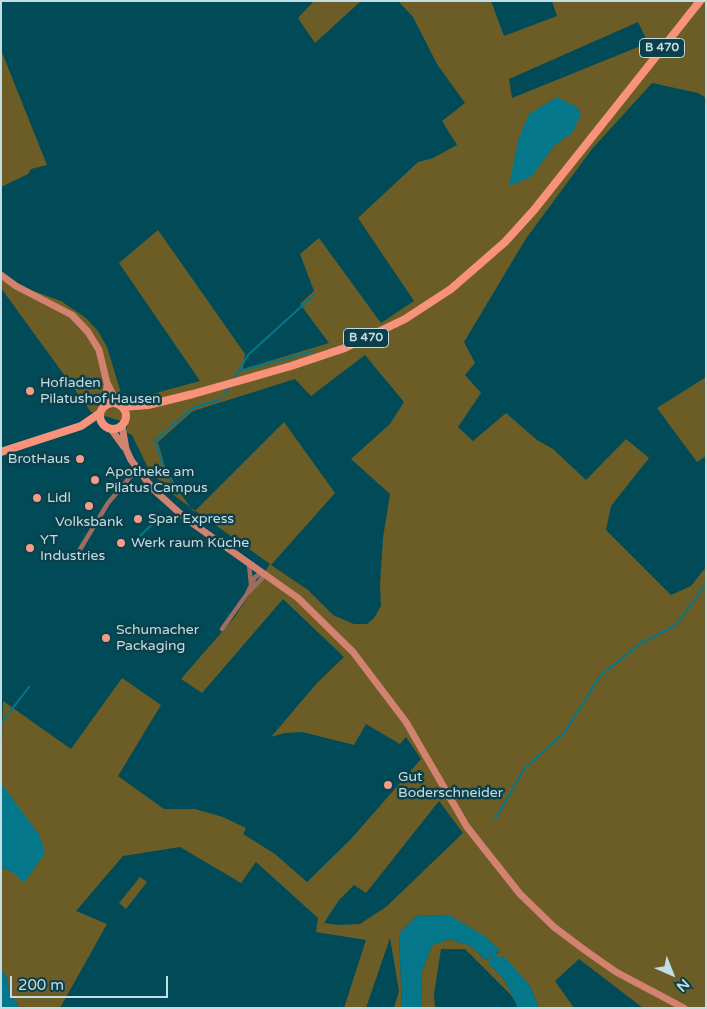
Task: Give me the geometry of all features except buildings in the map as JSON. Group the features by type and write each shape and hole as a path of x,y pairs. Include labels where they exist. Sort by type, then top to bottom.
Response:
{"main road":[{"name":"B 470","path":"120,406 148,405 243,380 345,348 405,320 451,289 505,242 534,210 700,1"},
{"path":"1,275 16,286 72,315 88,332 99,350 107,383 126,418 122,426 126,449"},
{"path":"103,425 102,409 107,383"},
{"name":"B 470","path":"126,418 148,405"},
{"path":"81,426 102,409 120,406"},
{"path":"1,452 81,426 103,425 111,429 126,449 136,469 176,511 265,573 312,610 353,652 406,722 467,827 520,894 554,927 616,972 684,1008"},
{"path":"111,429 122,426"}],"street":[{"path":"76,556 108,503 136,469"},
{"path":"249,563 250,585"},
{"path":"247,594 255,577 265,573"},
{"path":"222,629 265,573"}],"shaded area":[{"path":"314,1 361,1 315,43 298,18"},
{"path":"398,1 491,1 504,36 557,16 552,1 706,1 706,98 698,93 652,83 592,149 525,240 464,342 475,363 465,375 481,393 458,427 473,441 506,413 537,440 553,449 586,480 626,439 649,458 611,506 606,530 671,595 691,586 706,567 706,1008 643,1008 579,959 555,981 574,1008 539,1008 530,986 494,956 500,951 451,916 418,915 399,934 402,1008 394,1008 399,991 390,938 366,1008 344,1008 366,940 316,932 318,918 256,862 241,883 180,847 123,856 76,911 107,924 60,1008 17,1008 18,1004 10,996 6,975 1,970 1,867 12,872 9,796 1,783 3,701 71,749 122,678 161,705 118,776 164,809 195,809 223,817 246,828 243,834 275,854 307,882 351,839 421,759 406,737 400,744 366,724 354,745 302,732 284,733 271,737 317,683 344,657 283,599 202,693 181,679 234,618 270,564 195,511 284,422 335,493 271,565 308,590 333,615 354,624 367,624 374,618 381,606 380,585 383,538 390,494 351,459 390,424 404,402 365,355 311,396 295,379 193,411 158,442 164,464 180,493 191,507 176,497 149,470 132,435 126,432 128,423 91,412 1,288 1,279 61,301 86,318 98,331 107,347 121,393 134,399 200,381 119,263 158,230 245,354 243,369 329,343 300,304 314,291 300,254 319,238 381,323 414,301 358,218 418,162 433,158 457,145 442,121 465,103 437,64 413,17","holes":["638,22 648,43 512,98 509,79","439,801 463,833 386,907 360,924 338,925 324,923 339,900 354,885 366,893"]},
{"path":"1,50 47,165 31,169 28,174 1,187"},
{"path":"706,377 706,456 697,462 657,408"},
{"path":"140,877 147,882 126,909 119,903"},
{"path":"450,939 471,946 485,960 493,956 489,963 505,981 517,1004 510,994 465,949 441,949 434,994 435,1008 421,1008 422,972 432,945"}],"water":[{"path":"557,97 577,107 581,114 573,132 554,146 531,177 509,186 518,140 529,114"},
{"path":"1,783 40,836 45,853 24,883 12,872 1,867"},
{"path":"418,915 451,916 486,937 500,950 494,956 505,957 530,986 539,1008 518,1008 505,981 488,963 492,957 485,960 471,946 450,939 432,945 422,972 421,1008 402,1008 399,934"},
{"path":"1,970 6,975 10,996 18,1004 17,1008 1,1008"}],"waterway":[{"path":"233,380 248,355 314,295"},
{"path":"240,371 313,351"},
{"path":"225,394 230,386"},
{"path":"176,495 177,492 162,463 155,440 193,408 221,399"},
{"path":"139,537 160,517"},
{"path":"495,819 525,768 565,732 600,676 641,643 676,625 706,584"},
{"path":"1,723 29,687"}],"place":[{"name":"Hofladen Pilatushof Hausen","path":"30,391"},
{"name":"BrotHaus","path":"80,459"},
{"name":"Apotheke am Pilatus Campus","path":"95,480"},
{"name":"Lidl","path":"37,498"},
{"name":"Volksbank","path":"89,506"},
{"name":"Spar Express","path":"138,519"},
{"name":"Werk raum Küche","path":"121,543"},
{"name":"YT Industries","path":"30,548"},
{"name":"Schumacher Packaging","path":"106,638"},
{"name":"Gut Boderschneider","path":"388,785"}]}
